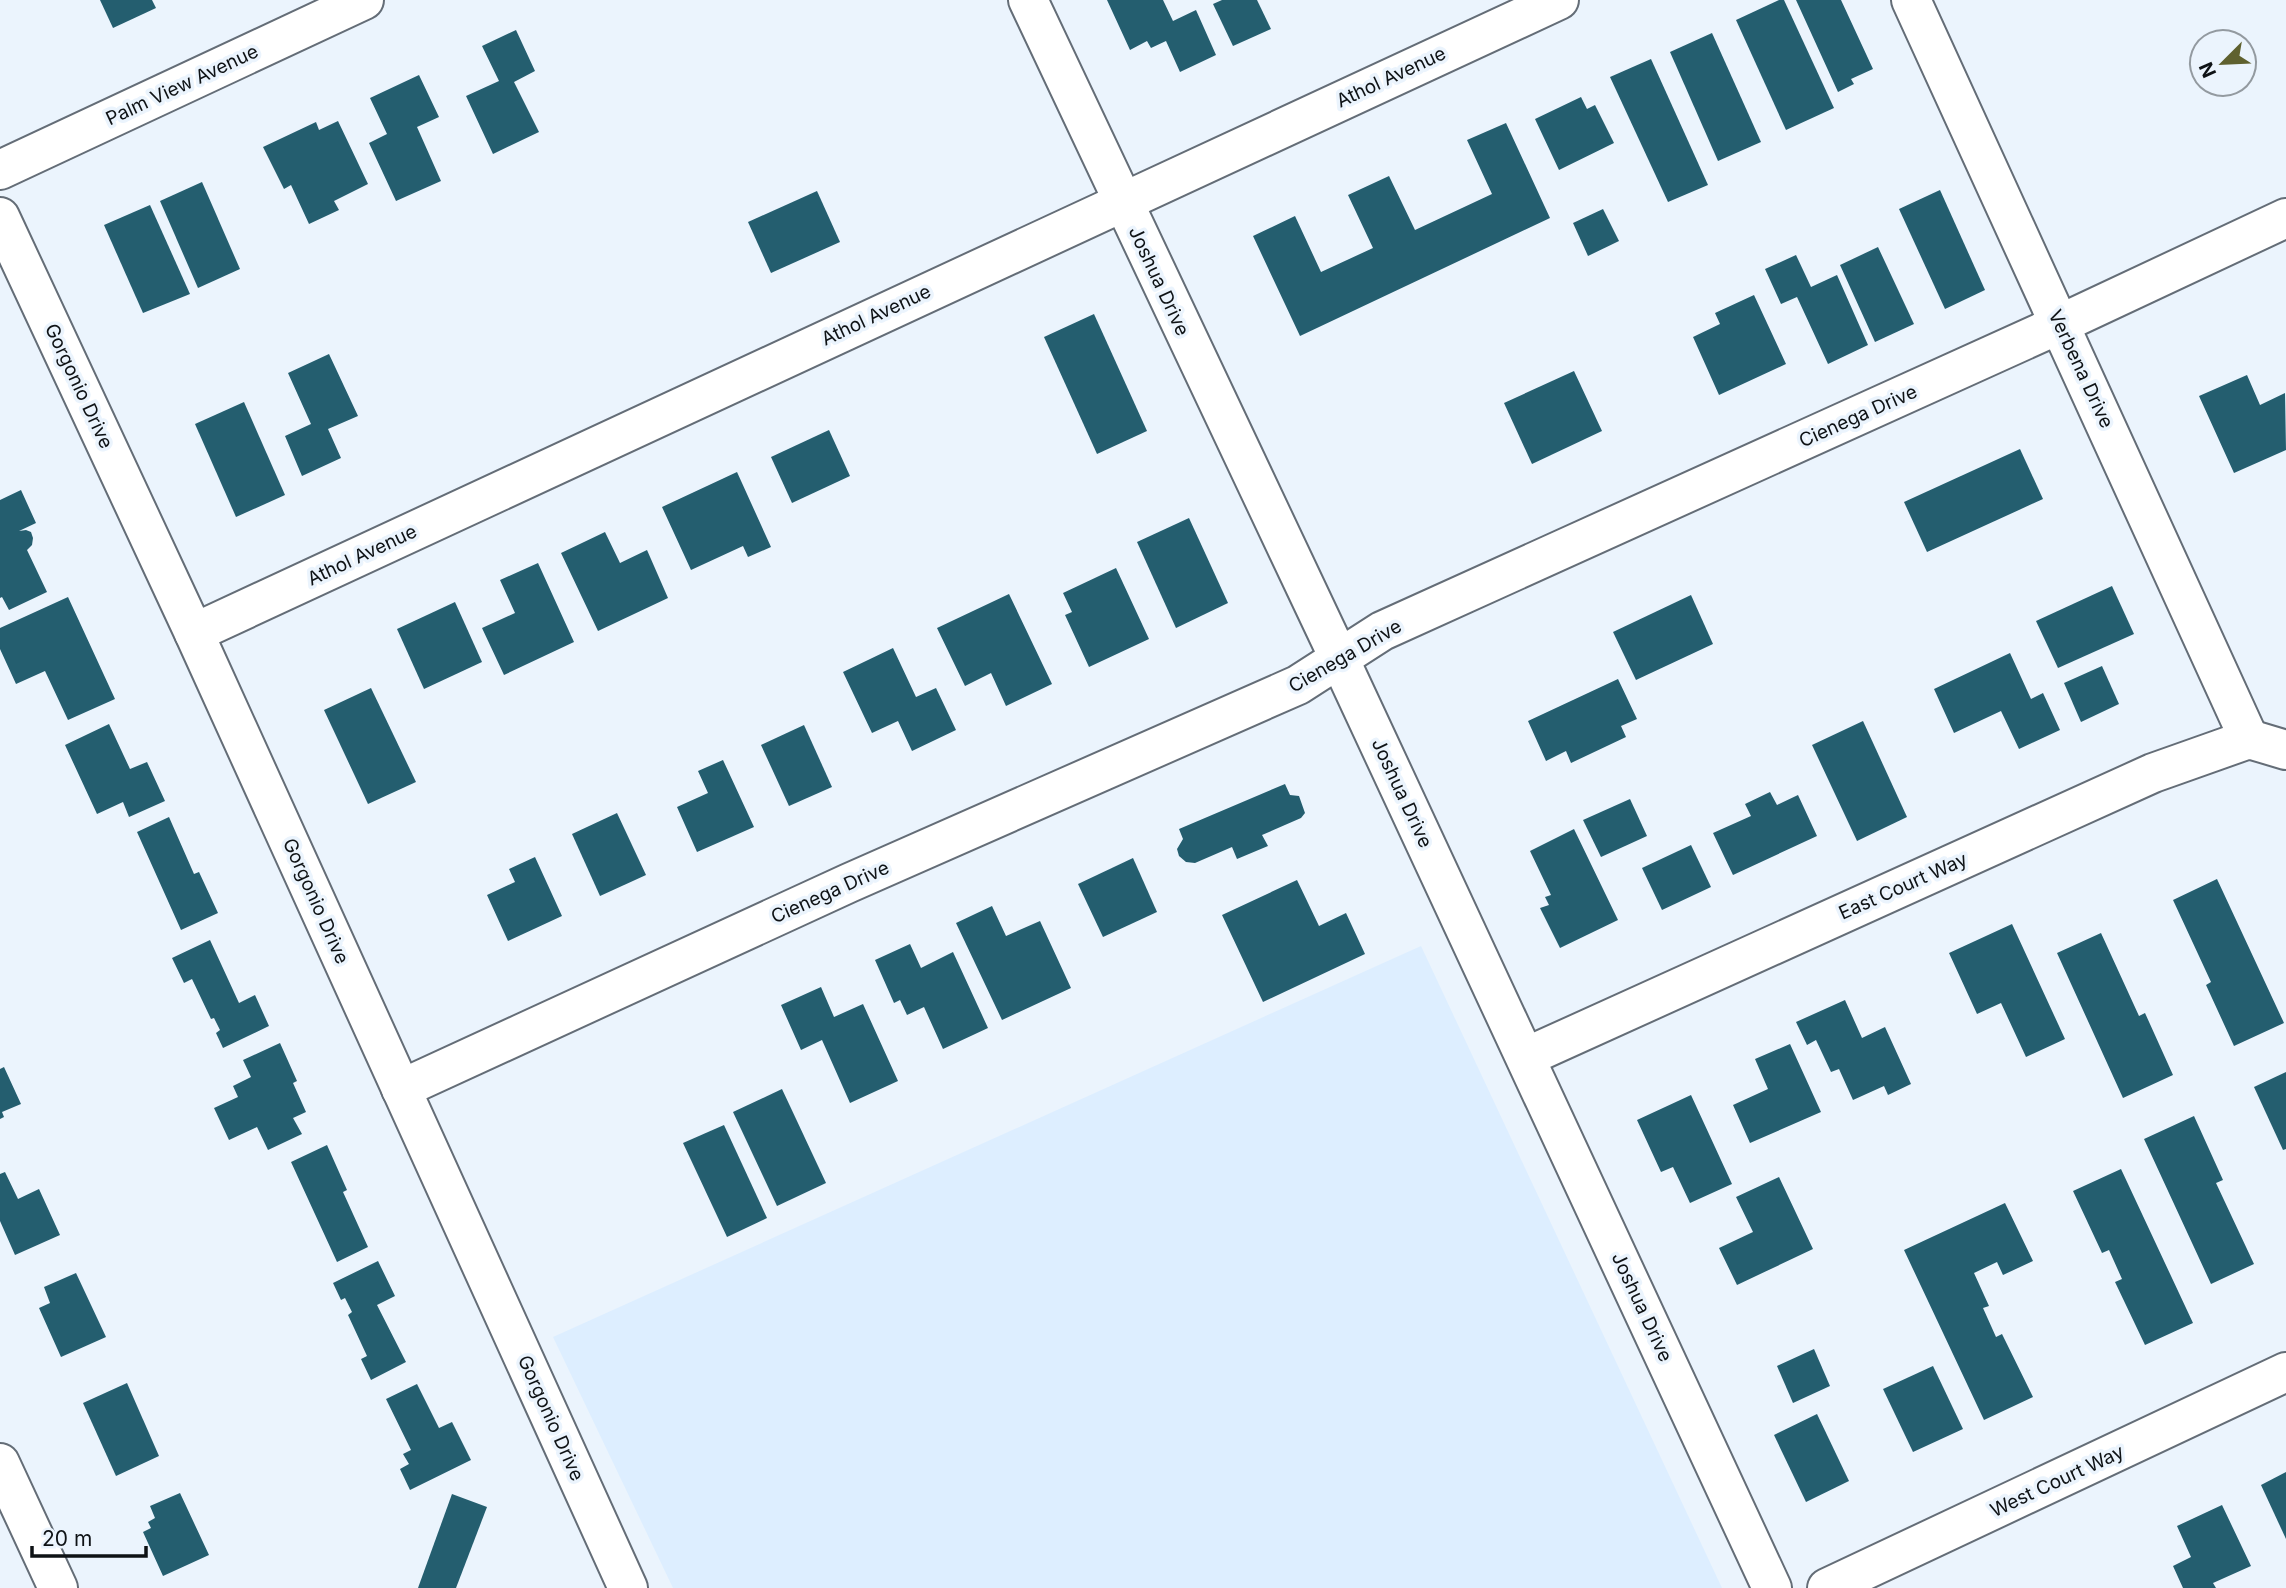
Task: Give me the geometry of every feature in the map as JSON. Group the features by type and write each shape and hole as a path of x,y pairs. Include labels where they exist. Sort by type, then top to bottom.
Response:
{"street":[{"name":"Palm View Avenue","path":"0,170 364,0"},
{"name":"Joshua Drive","path":"1028,0 1526,1057 1772,1588"},
{"name":"Athol Avenue","path":"194,633 1559,0"},
{"name":"Verbena Drive","path":"1911,0 2249,739"},
{"name":"Gorgonio Drive","path":"0,216 194,633 628,1588"},
{"name":"Cienega Drive","path":"401,1089 849,883 1298,685 1382,631 2060,324 2286,218"},
{"path":"2249,739 2286,750"},
{"name":"East Court Way","path":"1526,1057 2153,773 2249,739"},
{"name":"West Court Way","path":"1827,1588 2286,1372"},
{"path":"0,1463 58,1588"}],"shaded area":[{"path":"1421,946 1722,1588 673,1588 553,1337"}],"building":[{"path":"100,0 152,0 156,8 113,28"},
{"path":"1107,0 1163,0 1173,21 1196,10 1216,55 1180,72 1166,41 1151,48 1147,41 1130,50"},
{"path":"1222,0 1257,0 1271,29 1233,46 1213,4"},
{"path":"1784,0 1834,108 1786,130 1736,20"},
{"path":"1796,0 1841,0 1873,69 1851,79 1854,84 1838,92"},
{"path":"516,30 535,71 514,82 539,132 493,154 466,96 499,81 482,46"},
{"path":"1712,33 1761,142 1718,161 1670,52"},
{"path":"1651,59 1708,185 1668,202 1610,77"},
{"path":"419,75 439,117 417,127 441,181 396,201 369,143 387,134 370,98"},
{"path":"1581,97 1587,109 1595,105 1614,143 1559,170 1535,119"},
{"path":"338,121 368,184 334,201 339,210 309,224 291,185 284,189 263,147 316,122 319,130"},
{"path":"1506,123 1550,218 1300,336 1253,236 1295,216 1321,272 1373,248 1348,195 1389,176 1415,230 1492,194 1467,140"},
{"path":"202,182 240,269 198,288 160,201"},
{"path":"1940,190 1985,290 1945,309 1899,209"},
{"path":"817,191 840,242 771,273 748,222"},
{"path":"150,205 190,294 143,313 104,225"},
{"path":"1603,209 1619,241 1588,256 1573,223"},
{"path":"1878,247 1914,324 1875,342 1840,265"},
{"path":"1796,255 1811,287 1837,275 1868,345 1828,364 1797,297 1781,304 1765,269"},
{"path":"1754,295 1786,364 1719,395 1693,337 1720,324 1715,313"},
{"path":"1094,314 1147,431 1097,454 1044,337"},
{"path":"329,354 358,416 328,429 341,458 302,476 285,436 311,424 288,373"},
{"path":"1574,371 1602,431 1532,464 1504,403"},
{"path":"2247,375 2260,405 2285,393 2286,450 2234,473 2199,396"},
{"path":"244,402 285,495 236,517 195,424"},
{"path":"829,430 850,476 792,503 771,457"},
{"path":"2020,449 2043,499 1927,552 1904,502"},
{"path":"737,472 771,547 748,557 743,546 691,570 662,507"},
{"path":"21,490 36,523 19,531 31,532 32,545 27,550 47,592 9,610 2,597 0,598 0,500"},
{"path":"1189,518 1228,603 1176,628 1137,542"},
{"path":"605,532 620,563 647,550 668,598 598,631 561,553"},
{"path":"538,563 574,642 504,675 482,628 515,613 500,580"},
{"path":"1116,568 1149,639 1089,667 1065,615 1072,612 1063,593"},
{"path":"2112,586 2134,634 2058,668 2036,621"},
{"path":"1009,594 1052,684 1006,706 991,673 965,686 937,628"},
{"path":"1691,595 1713,644 1636,680 1613,632"},
{"path":"68,597 115,699 68,720 45,671 16,684 0,649 0,628"},
{"path":"455,602 482,662 424,689 397,629"},
{"path":"893,648 916,697 936,688 956,730 912,751 898,721 872,733 843,672"},
{"path":"2010,653 2031,699 2043,693 2060,730 2019,749 2001,711 1954,733 1934,689"},
{"path":"2102,666 2119,704 2081,722 2064,683"},
{"path":"1618,679 1637,719 1621,726 1626,737 1571,763 1566,751 1546,761 1528,721"},
{"path":"371,688 416,782 368,804 324,710"},
{"path":"1863,721 1907,817 1857,841 1812,745"},
{"path":"109,724 130,769 147,762 165,801 129,817 123,802 97,814 65,745"},
{"path":"804,725 832,787 789,806 761,745"},
{"path":"723,760 754,827 697,852 677,807 708,793 698,771"},
{"path":"1285,784 1290,795 1299,796 1305,813 1301,818 1262,835 1268,846 1237,859 1232,847 1195,863 1186,862 1179,856 1177,849 1183,839 1179,829"},
{"path":"1770,792 1777,805 1798,795 1817,836 1733,875 1713,833 1751,816 1745,804"},
{"path":"1630,799 1647,836 1601,857 1583,820"},
{"path":"617,813 646,875 600,896 572,834"},
{"path":"169,817 194,874 199,872 218,913 181,930 137,832"},
{"path":"1574,829 1618,920 1560,948 1540,908 1549,905 1545,897 1551,895 1530,851"},
{"path":"1691,845 1711,887 1662,910 1642,868"},
{"path":"535,857 562,916 508,941 487,895 515,882 509,869"},
{"path":"1133,858 1157,912 1103,937 1078,884"},
{"path":"2217,879 2284,1023 2234,1046 2206,985 2211,982 2173,900"},
{"path":"1297,880 1319,926 1346,913 1365,954 1263,1002 1222,915"},
{"path":"992,906 1006,936 1040,921 1071,988 1002,1020 956,923"},
{"path":"2012,924 2065,1039 2026,1057 2001,1003 1977,1014 1949,953"},
{"path":"2101,933 2139,1016 2145,1013 2173,1075 2123,1098 2057,953"},
{"path":"210,940 239,1003 255,995 269,1026 223,1048 216,1033 220,1030 214,1018 211,1019 192,979 184,983 172,958"},
{"path":"910,944 921,968 953,952 988,1028 943,1049 924,1007 907,1015 900,1000 894,1003 875,960"},
{"path":"821,987 834,1017 863,1004 898,1081 850,1103 822,1040 801,1050 781,1005"},
{"path":"1845,1000 1862,1038 1885,1027 1911,1084 1888,1095 1884,1086 1853,1100 1839,1069 1831,1072 1816,1040 1807,1045 1796,1022"},
{"path":"280,1043 297,1081 293,1083 306,1112 293,1118 302,1134 268,1150 257,1127 229,1140 214,1108 238,1097 233,1086 251,1077 243,1060"},
{"path":"1790,1044 1821,1112 1750,1143 1733,1105 1768,1089 1755,1059"},
{"path":"4,1067 21,1104 2,1112 4,1117 0,1119 0,1069"},
{"path":"2286,1072 2286,1149 2283,1150 2254,1087"},
{"path":"782,1089 826,1183 777,1206 733,1112"},
{"path":"1691,1095 1732,1184 1690,1203 1673,1167 1661,1172 1637,1120"},
{"path":"2194,1116 2223,1180 2216,1183 2254,1264 2211,1284 2144,1139"},
{"path":"724,1125 767,1218 727,1237 683,1143"},
{"path":"327,1145 347,1190 343,1192 368,1247 337,1262 291,1162"},
{"path":"2121,1169 2193,1323 2145,1345 2115,1282 2122,1279 2109,1250 2102,1253 2073,1191"},
{"path":"5,1172 18,1199 39,1189 60,1235 15,1255 0,1221 0,1174"},
{"path":"1779,1177 1813,1249 1737,1285 1719,1248 1753,1232 1736,1197"},
{"path":"2005,1203 2033,1261 2003,1275 1997,1262 1974,1273 1989,1306 1983,1308 1996,1337 2002,1334 2033,1397 1984,1420 1904,1250"},
{"path":"378,1261 395,1296 377,1305 406,1362 371,1380 361,1359 367,1356 348,1315 352,1312 345,1298 341,1300 333,1283"},
{"path":"76,1273 106,1337 61,1357 39,1308 50,1303 44,1287"},
{"path":"1814,1349 1830,1386 1793,1403 1777,1366"},
{"path":"1933,1366 1963,1429 1913,1452 1883,1389"},
{"path":"127,1383 159,1456 116,1476 83,1403"},
{"path":"417,1384 439,1428 452,1422 471,1460 410,1490 400,1469 409,1464 403,1454 411,1450 386,1399"},
{"path":"1817,1414 1849,1481 1806,1502 1774,1435"},
{"path":"2286,1472 2286,1539 2261,1485"},
{"path":"180,1493 209,1555 163,1576 143,1532 151,1528 148,1522 155,1518 150,1506"},
{"path":"452,1494 487,1507 456,1588 418,1588"},
{"path":"2222,1505 2251,1566 2213,1583 2216,1588 2183,1588 2173,1566 2191,1557 2177,1526"}]}
